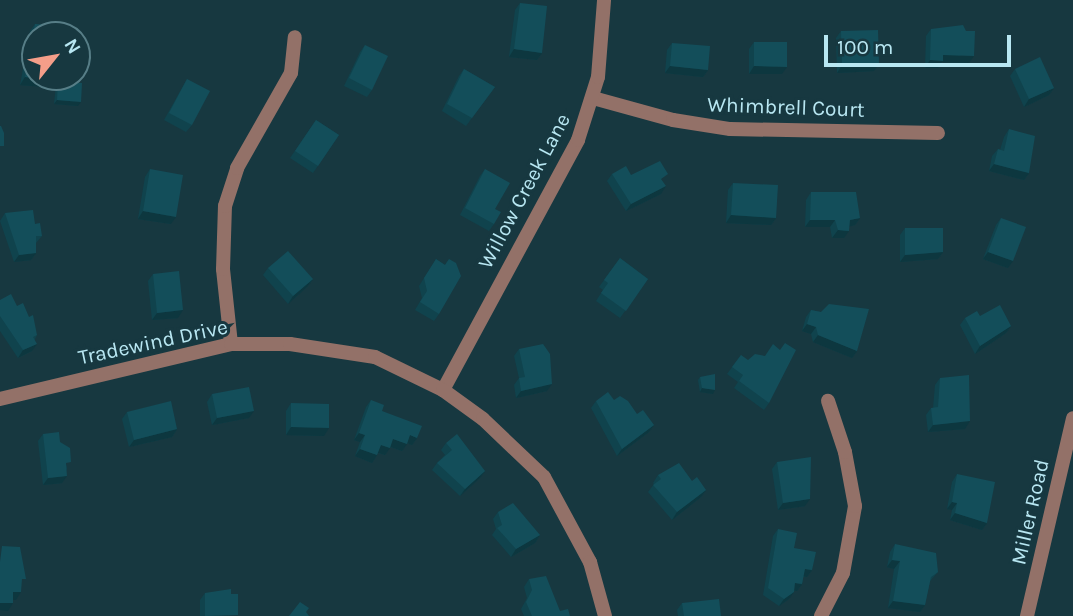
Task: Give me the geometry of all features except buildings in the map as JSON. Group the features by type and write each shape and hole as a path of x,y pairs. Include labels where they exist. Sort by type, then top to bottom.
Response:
{"street":[{"name":"Willow Creek Lane","path":"443,390 578,140 593,98 603,44 604,0"},
{"path":"231,344 222,244 225,206 237,167 290,73 295,37"},
{"name":"Whimbrell Court","path":"593,98 673,120 730,129 938,133"},
{"name":"Tradewind Drive","path":"0,399 231,344 290,344 375,357 443,390 483,419 544,477 590,562 605,616"},
{"path":"821,616 844,573 855,506 845,452 828,401"},
{"name":"Miller Road","path":"1027,616 1073,418"}]}
